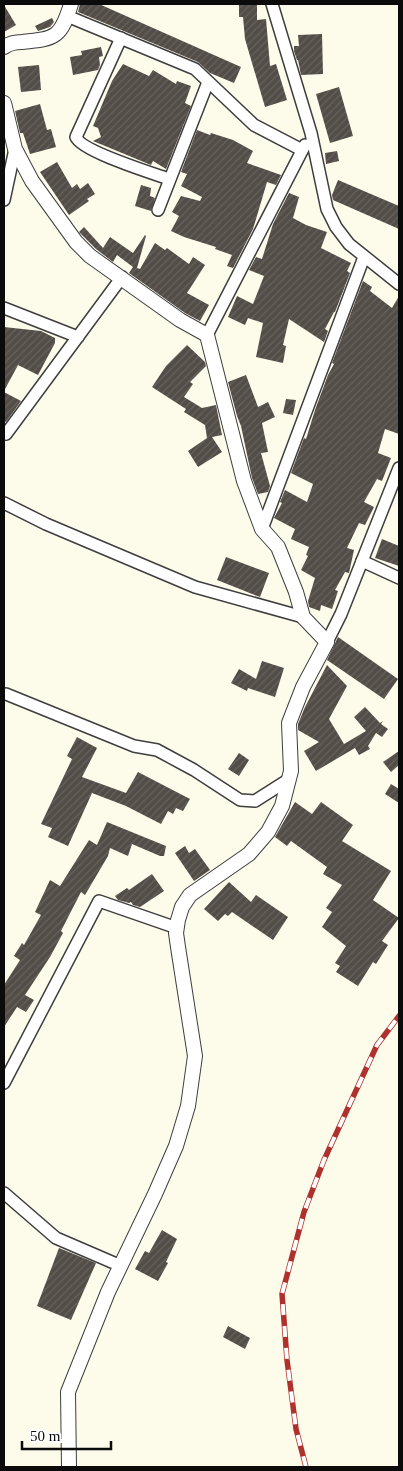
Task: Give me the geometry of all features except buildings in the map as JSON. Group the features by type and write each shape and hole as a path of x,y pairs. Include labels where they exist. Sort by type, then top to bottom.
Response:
{"street":[{"path":"272,4 311,133 327,209 336,228 348,244 399,284"},
{"path":"4,47 11,42 41,40 54,36 64,26 69,10 121,38 195,69 254,125 302,150"},
{"path":"121,38 76,137 77,141 86,147 169,179"},
{"path":"158,210 208,82"},
{"path":"4,102 15,149 32,181 76,242 90,256 180,320 207,335"},
{"path":"311,133 207,335 244,481 262,529 278,547 296,592 303,617 327,642"},
{"path":"4,200 15,149"},
{"path":"262,529 364,257"},
{"path":"4,433 6,434 122,278"},
{"path":"4,308 78,337"},
{"path":"69,1467 68,1392 108,1292 156,1194 176,1146 188,1106 196,1056 178,947 177,928 182,907 190,895 249,854 268,832 282,806 291,770 289,724 303,687 341,614 399,468"},
{"path":"4,503 46,524 195,588 303,617"},
{"path":"362,561 399,578"},
{"path":"6,694 134,746 156,750 194,770 240,800 255,802 288,780"},
{"path":"4,1083 100,901 177,928"},
{"path":"4,1192 56,1238 120,1266"}],"railway":[{"path":"306,1467 296,1429 287,1360 282,1294 304,1212 324,1160 377,1045 399,1016"}]}
